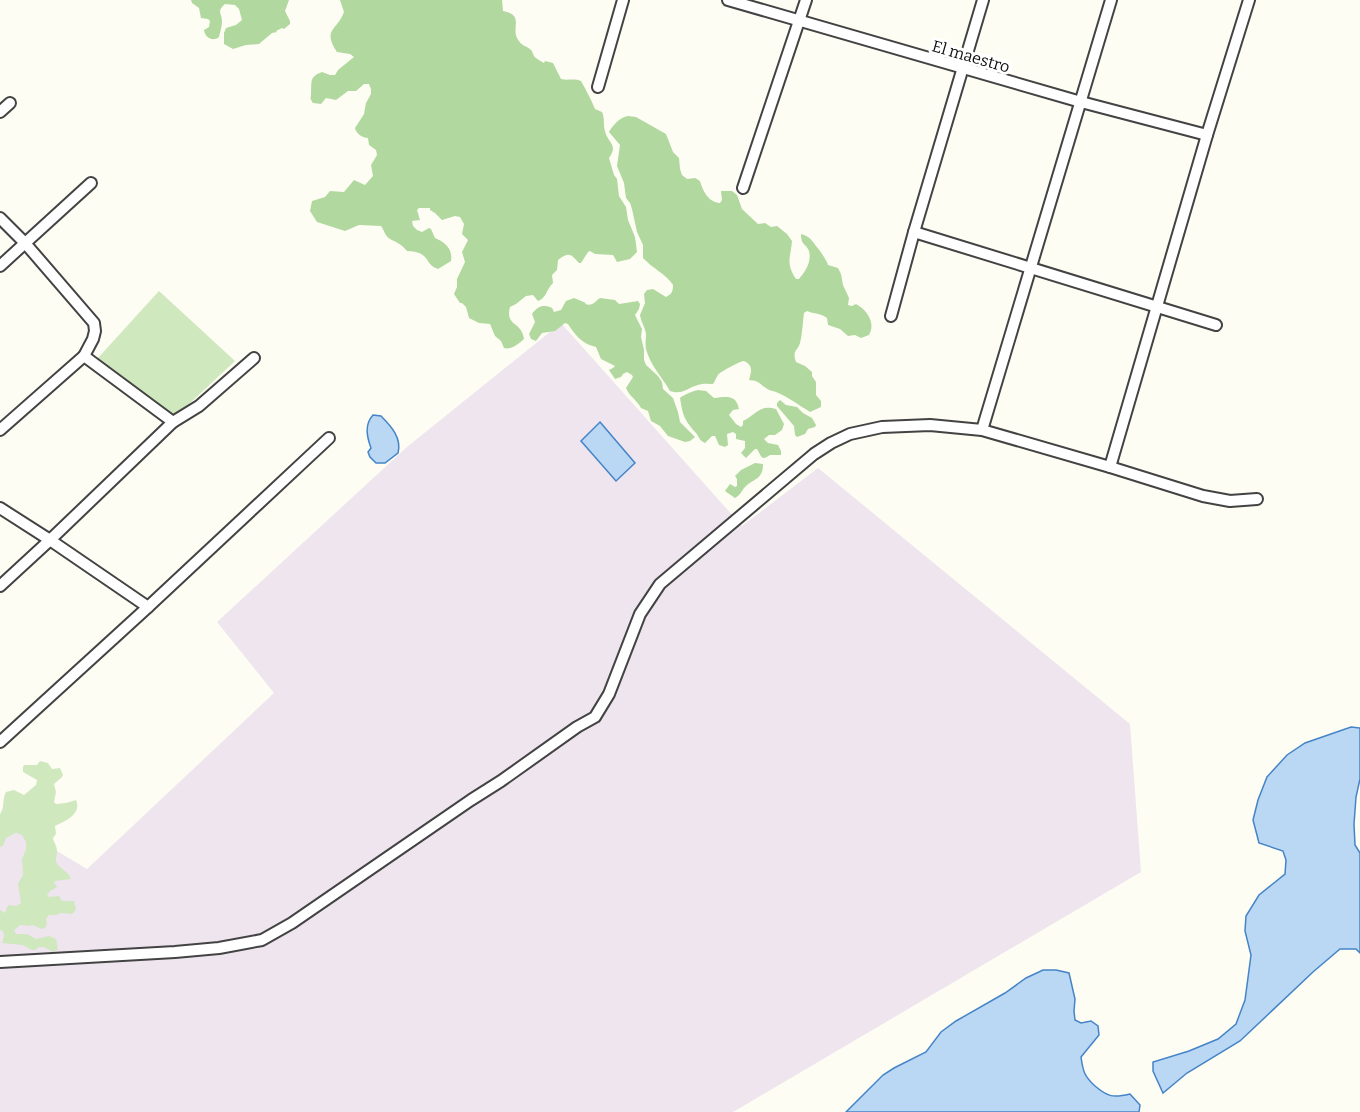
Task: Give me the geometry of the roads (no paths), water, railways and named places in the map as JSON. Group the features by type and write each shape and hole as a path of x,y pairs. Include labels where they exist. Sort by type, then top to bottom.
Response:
{"street":[{"path":"598,87 623,0"},
{"name":"El maestro","path":"728,0 963,69 1207,135"},
{"path":"743,189 806,0"},
{"path":"891,316 983,0"},
{"path":"982,430 1111,0"},
{"path":"1110,467 1249,0"},
{"path":"0,112 10,103"},
{"path":"0,266 91,183"},
{"path":"0,219 94,323 95,331 84,356 0,430"},
{"path":"914,232 1216,325"},
{"path":"84,356 174,422"},
{"path":"0,586 174,422 199,406 254,358"},
{"path":"0,962 219,948 262,940 292,923 577,727 595,717 609,694 640,614 660,584 814,454 850,434 882,427 930,425 982,430 1203,496 1230,501 1257,499"},
{"path":"0,742 328,438"},
{"path":"0,508 148,607"}],"water":[{"path":"373,415 381,416 385,420 395,433 398,442 398,453 385,463 376,463 368,452 371,448 367,427"},
{"path":"600,422 635,463 616,481 581,441"},
{"path":"1351,727 1360,728 1360,779 1354,824 1355,845 1360,853 1360,953 1356,949 1340,949 1240,1041 1187,1073 1163,1093 1153,1071 1153,1062 1218,1039 1236,1024 1245,1000 1251,955 1245,931 1246,916 1259,895 1285,874 1286,860 1283,851 1259,843 1253,820 1267,777 1287,755 1305,743"},
{"path":"1043,970 1069,973 1075,999 1075,1020 1081,1023 1091,1021 1098,1026 1099,1035 1081,1057 1086,1076 1107,1094 1119,1096 1130,1094 1140,1105 1139,1112 846,1112 883,1075 926,1052 941,1032 956,1021"}]}
